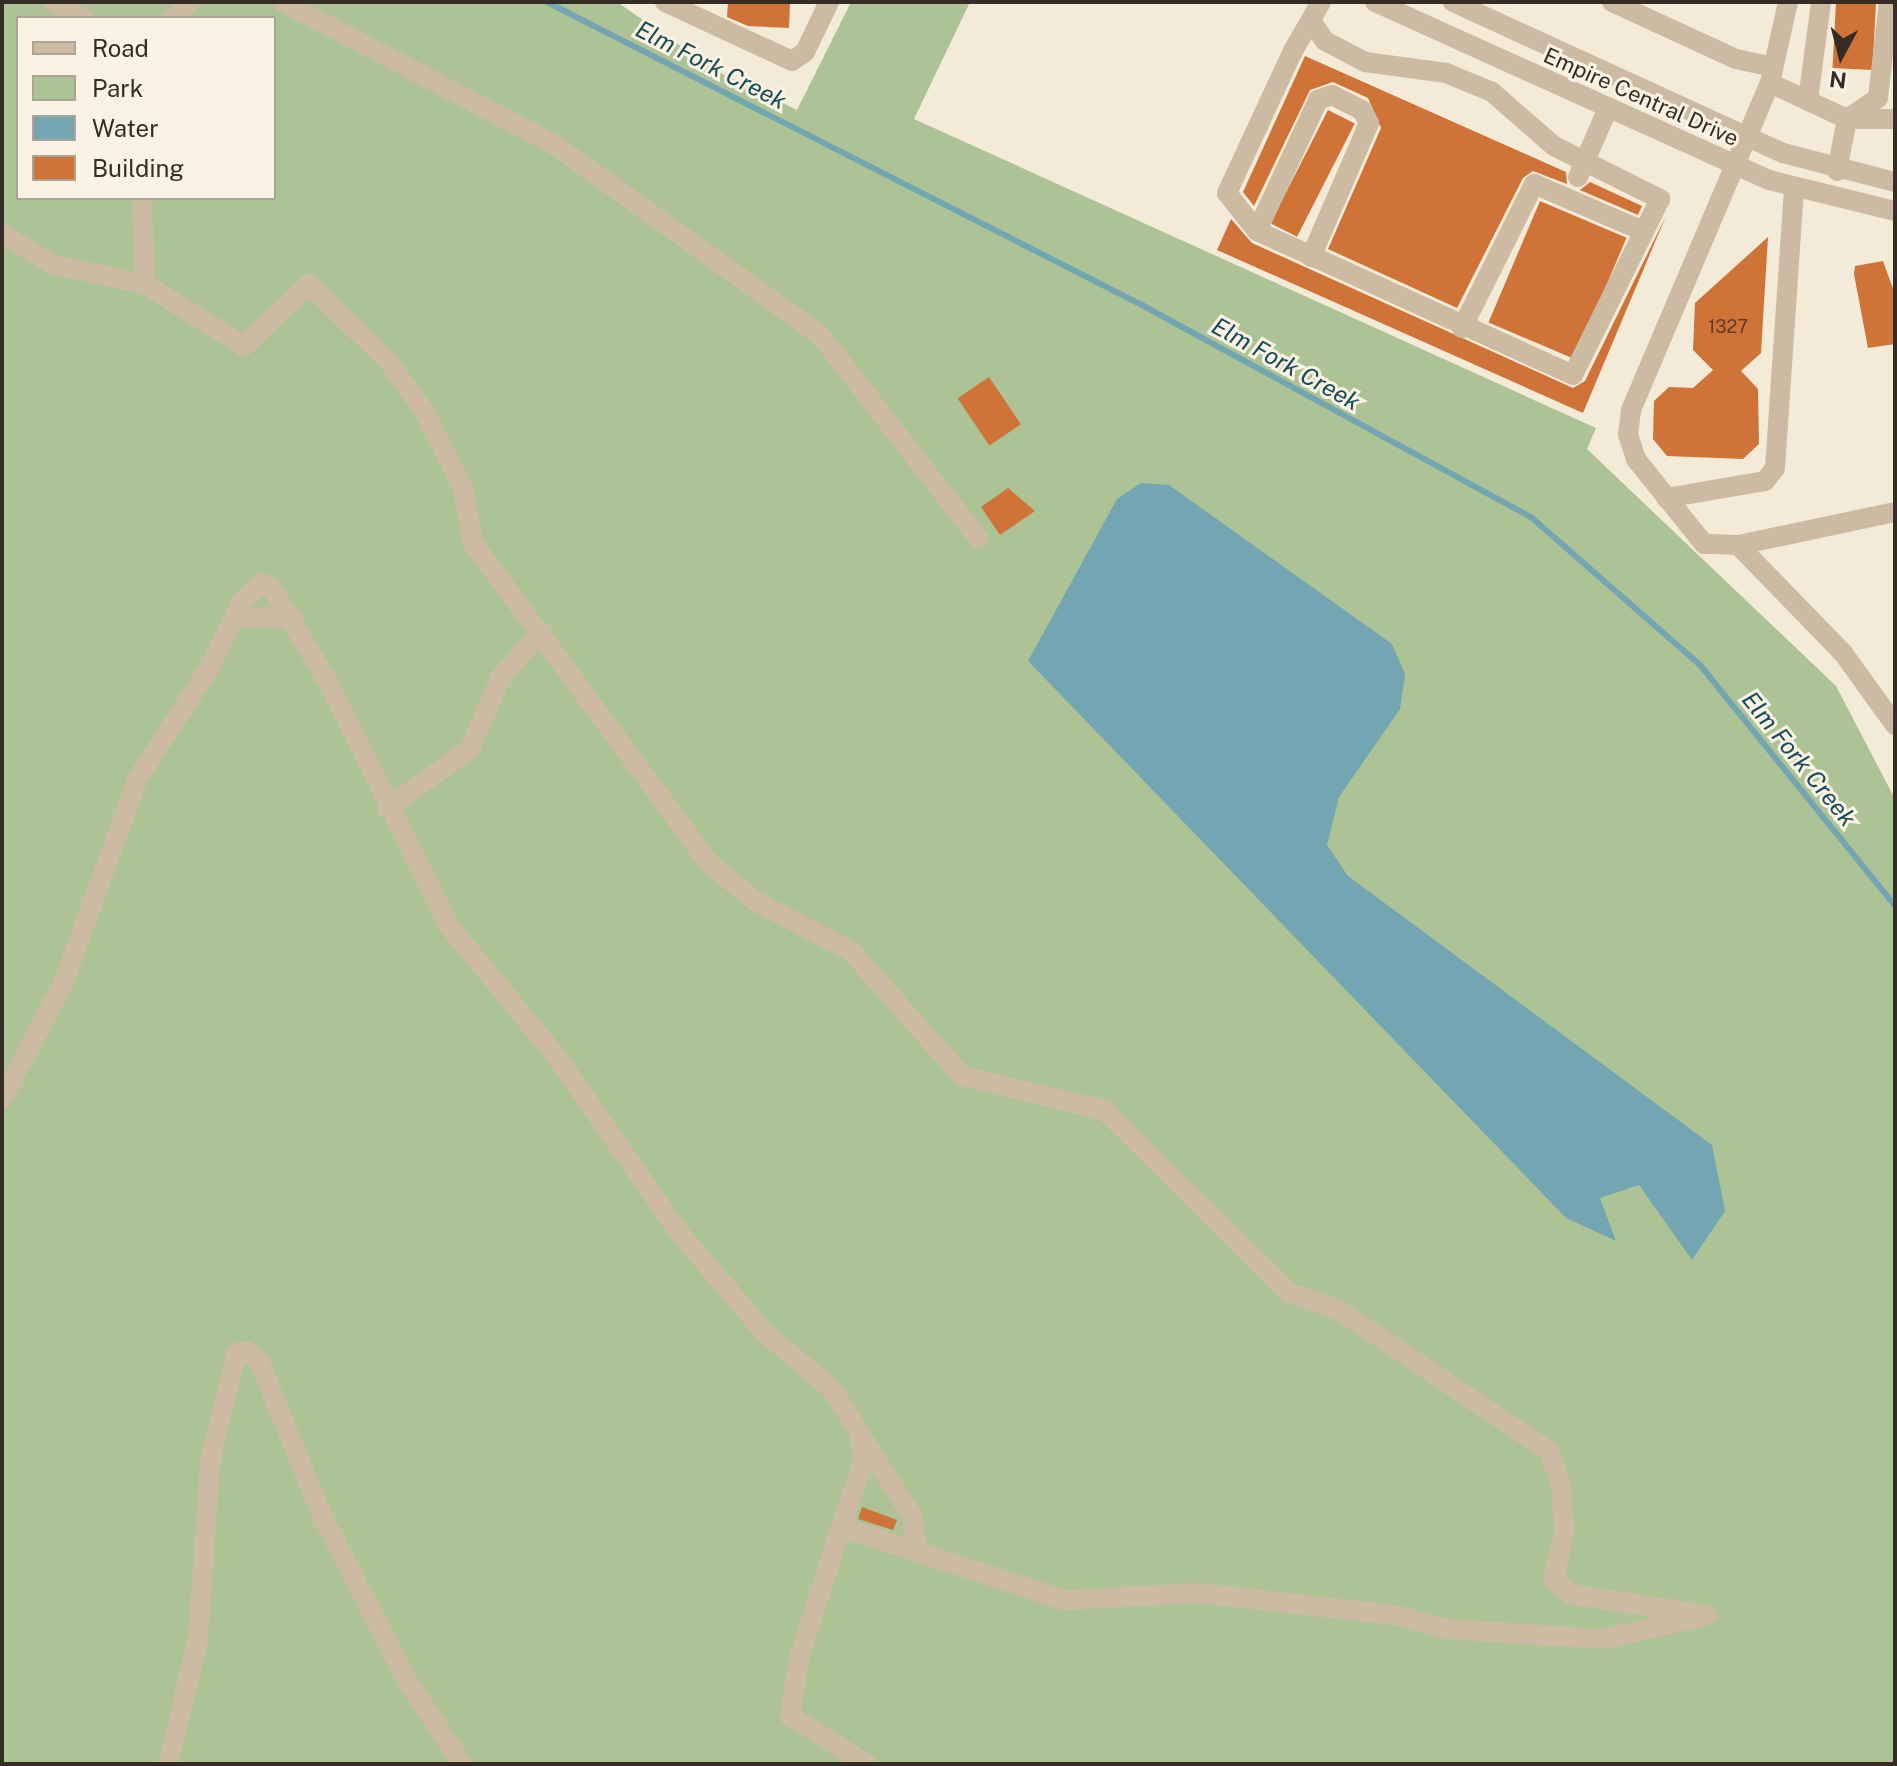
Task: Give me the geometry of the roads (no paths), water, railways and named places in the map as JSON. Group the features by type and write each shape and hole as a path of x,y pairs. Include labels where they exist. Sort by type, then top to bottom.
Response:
{"street":[{"path":"53,2 79,16"},
{"path":"175,16 190,2"},
{"path":"283,2 552,143 820,335 978,538"},
{"path":"665,2 792,61 805,52 829,2"},
{"path":"1311,21 1325,41 1365,62 1446,73 1492,92 1554,146 1587,157 1660,199 1573,375 1462,328 1257,231 1227,193 1311,21 1321,2"},
{"name":"Empire Central Drive","path":"1375,2 1734,166 1794,190 1895,211"},
{"name":"Empire Central Drive","path":"1453,2 1747,136 1837,171 1895,182"},
{"path":"1612,2 1771,75 1808,100 1847,119 1895,119"},
{"path":"1788,2 1771,75 1631,410 1636,459 1704,544 1738,545 1895,512"},
{"path":"1808,100 1821,2"},
{"path":"1837,171 1847,119 1878,98 1889,2"},
{"path":"1257,231 1318,100 1332,95 1362,110 1369,123 1311,257"},
{"path":"1578,177 1608,108"},
{"path":"1462,328 1534,184 1643,231"},
{"path":"1666,498 1765,481 1775,468 1794,190"},
{"path":"142,200 145,284"},
{"path":"2,234 54,265 145,284 244,346 309,284 388,361 424,411 463,488 473,543 708,862 755,901 851,951 962,1076 1104,1110 1289,1293 1337,1309 1549,1451 1561,1484 1564,1534 1553,1580 1599,1602 1707,1615 1635,1637 1603,1639 1445,1629 1401,1616 1200,1593 1065,1600 841,1527"},
{"path":"1738,545 1843,653 1895,725"},
{"path":"2,1099 63,984 138,778 235,617 262,583 293,618 449,926 557,1057 662,1210 765,1333 832,1389 912,1516 917,1553"},
{"path":"235,617 293,618"},
{"path":"387,808 470,749 501,677 540,632"},
{"path":"168,1764 198,1639 219,1413 236,1353 247,1351 259,1361 324,1520 408,1682 462,1764"},
{"path":"860,1434 863,1463 799,1658 790,1716 867,1764"}],"water":[{"path":"1141,483 1169,485 1392,644 1405,674 1400,709 1339,797 1327,845 1348,876 1712,1145 1725,1211 1692,1260 1639,1185 1600,1198 1616,1241 1566,1218 1028,661 1117,499"}],"waterway":[{"name":"Elm Fork Creek","path":"547,2 1140,304 1531,517 1700,665 1895,906"}]}
